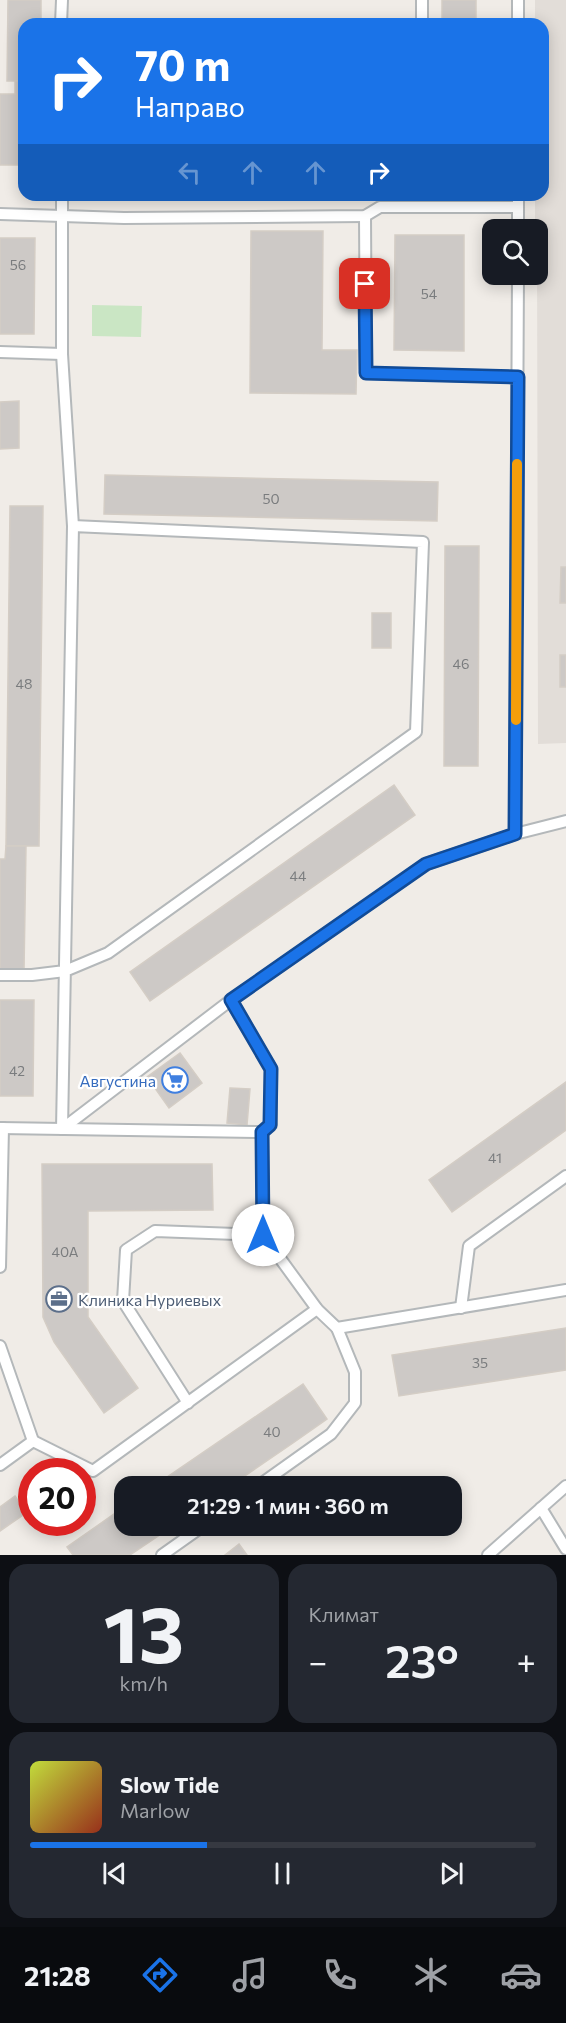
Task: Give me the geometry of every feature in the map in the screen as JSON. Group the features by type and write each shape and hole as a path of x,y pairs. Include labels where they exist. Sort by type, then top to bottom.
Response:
{"lane":[{"path":"61,18 62,0"},
{"path":"422,0 422,18"},
{"path":"518,0 518,18"},
{"path":"62,201 62,354 73,526 62,1129"},
{"path":"518,201 518,219"},
{"path":"0,214 124,218 365,216 380,207 518,207"},
{"path":"365,216 366,373 518,377"},
{"path":"515,834 518,285"},
{"path":"0,352 62,354"},
{"path":"0,975 32,975 65,971 108,953 417,732 423,542 73,526"},
{"path":"62,1129 231,1000 426,864 515,834 566,821"},
{"path":"0,1267 1,1128 262,1132 270,1125 271,1069 231,1000"},
{"path":"262,1132 263,1235 317,1309 337,1328 355,1372 355,1403 331,1434 272,1476"},
{"path":"461,1308 469,1246 566,1176"},
{"path":"188,1403 123,1301 126,1250 155,1231 263,1235"},
{"path":"337,1328 566,1290"},
{"path":"0,1346 33,1441 93,1471 317,1309"},
{"path":"0,1466 33,1441"},
{"path":"488,1555 566,1486"},
{"path":"541,1508 566,1550"},
{"path":"162,1555 189,1536"}],"shaded area":[{"path":"535,0 566,0 566,743 538,744 537,285 548,285 548,219 535,219 535,201 549,201 549,18 535,18"}],"green space":[{"path":"92,305 142,306 141,337 92,336"}],"building":[{"path":"8,0 41,0 41,18 18,18 18,81 7,81"},
{"path":"442,0 476,0 476,18 442,18"},
{"path":"15,81 18,81 18,165 0,165 0,94 15,94"},
{"path":"251,231 323,231 322,350 357,350 356,394 250,393"},
{"path":"395,235 464,235 464,351 394,350"},
{"path":"0,238 35,238 34,334 0,334"},
{"path":"19,401 19,448 0,449 0,402"},
{"path":"105,475 438,482 437,521 104,514"},
{"path":"10,506 43,506 39,846 6,846"},
{"path":"445,546 479,546 478,766 444,766"},
{"path":"561,567 566,567 566,603 560,603"},
{"path":"372,613 391,613 391,648 372,648"},
{"path":"560,655 566,655 566,687 560,687"},
{"path":"394,785 415,815 150,1001 130,972"},
{"path":"6,846 26,846 24,971 0,970 0,859 5,859"},
{"path":"0,1000 34,1000 33,1096 0,1096"},
{"path":"180,1053 202,1083 169,1108 147,1077"},
{"path":"566,1082 566,1130 452,1212 429,1180"},
{"path":"230,1088 250,1089 247,1125 227,1123"},
{"path":"42,1164 212,1164 213,1210 88,1211 88,1317 138,1388 104,1413 54,1342 43,1317"},
{"path":"566,1328 566,1370 399,1396 392,1355"},
{"path":"303,1384 327,1419 245,1476 169,1476"},
{"path":"15,1496 18,1501 18,1519 0,1531 0,1507"},
{"path":"114,1514 114,1536 158,1536 130,1555 73,1555 67,1547 83,1536 96,1536 96,1527"},
{"path":"239,1544 247,1555 225,1555"}],"slow traffic":[{"path":"516,720 517,464"}],"place":[{"name":"Августина","path":"175,1080"},
{"name":"Клиника Нуриевых","path":"59,1299"}],"route":[{"path":"263,1235 262,1132 270,1125 271,1069 231,1000 426,864 515,834 518,377 366,373 365,284"}]}
